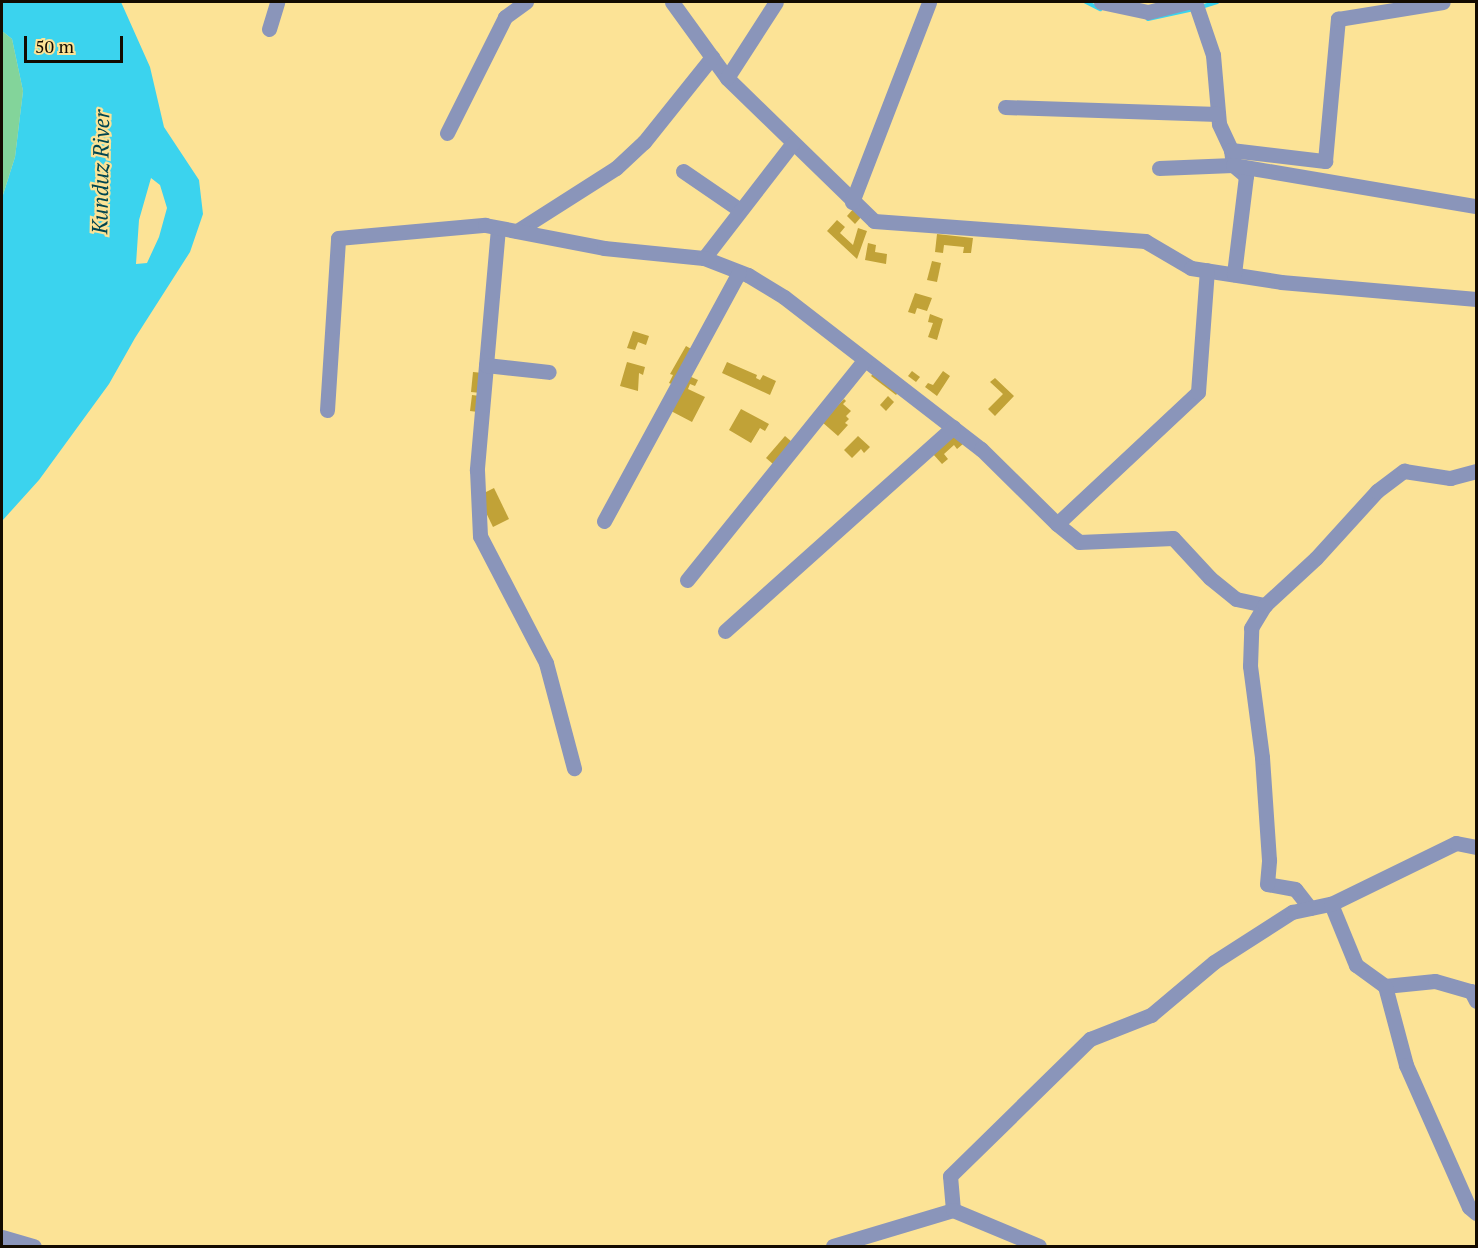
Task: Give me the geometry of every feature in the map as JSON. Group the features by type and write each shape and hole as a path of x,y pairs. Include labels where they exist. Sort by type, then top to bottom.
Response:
{"street":[{"path":"269,29 277,2"},
{"path":"447,133 504,17 526,2"},
{"path":"727,78 776,2"},
{"path":"852,202 928,2"},
{"path":"1101,2 1148,12 1193,2 1213,55 1218,124 1232,158 1246,176 1233,274"},
{"path":"1159,168 1232,158 1325,161 1338,20 1443,2"},
{"path":"675,3 727,78 874,221 1145,241 1191,268 1281,282 1476,299"},
{"path":"517,231 616,168 644,142 712,57"},
{"path":"1005,107 1218,114"},
{"path":"704,258 793,143"},
{"path":"1232,158 1476,206"},
{"path":"683,171 740,210"},
{"path":"327,410 338,238 485,225 604,248 704,258 739,272 784,297 864,361 981,449 1057,524 1079,542 1173,538 1210,578 1236,599 1265,605"},
{"path":"498,228 477,470 480,536 546,663 574,768"},
{"path":"1057,524 1198,392 1207,270"},
{"path":"604,521 739,272"},
{"path":"687,580 864,361"},
{"path":"486,365 549,372"},
{"path":"725,630 952,427"},
{"path":"1310,908 1295,888 1267,884 1269,860 1262,758 1250,666 1251,628 1265,605 1316,558 1377,491 1404,471 1450,478 1476,471"},
{"path":"953,1210 950,1176 1090,1039 1151,1015 1214,962 1292,912 1330,904 1456,843 1476,847"},
{"path":"1330,904 1356,965 1385,986 1406,1065 1469,1207 1476,1213"},
{"path":"1385,986 1435,981 1471,992 1476,1001"},
{"path":"833,1246 953,1210 1040,1246"},
{"path":"2,1237 34,1246"}],"green space":[{"path":"2,31 12,39 23,91 15,157 2,198"}],"water":[{"name":"Kunduz River","path":"2,2 121,2 150,67 164,127 199,180 203,214 190,252 135,338 109,384 39,480 2,521 2,198 15,157 23,91 12,39 2,31","holes":["151,178 160,185 167,208 159,237 147,263 136,264 139,220"]}],"building":[{"path":"854,208 862,216 855,224 847,216"},
{"path":"837,220 845,227 840,233 853,245 858,228 867,231 857,259 827,231"},
{"path":"937,234 973,238 971,253 963,253 964,247 944,245 943,253 935,252"},
{"path":"868,243 876,245 875,252 887,254 886,264 865,260"},
{"path":"932,261 941,263 937,282 927,280"},
{"path":"915,293 932,298 927,311 917,308 915,314 908,312"},
{"path":"930,314 943,319 937,340 928,337 933,323 928,322"},
{"path":"633,331 649,336 646,345 638,342 635,350 627,348"},
{"path":"686,346 693,350 674,385 669,383 673,375 670,374"},
{"path":"627,362 645,367 643,375 639,373 638,391 620,386"},
{"path":"727,362 757,375 756,378 760,380 763,375 776,381 770,395 722,373"},
{"path":"876,371 900,390 896,395 871,376"},
{"path":"912,371 920,377 916,382 908,376"},
{"path":"943,371 950,376 937,396 925,387 928,383 933,385"},
{"path":"473,372 483,373 481,393 471,392"},
{"path":"689,376 698,380 695,386 690,384 688,389 705,397 692,422 671,411"},
{"path":"995,378 1014,396 995,416 988,409 1003,394 990,382"},
{"path":"472,395 480,396 478,412 470,411"},
{"path":"888,396 894,402 886,411 880,405"},
{"path":"844,399 846,401 843,404 851,411 846,416 849,419 845,423 848,425 838,436 822,422"},
{"path":"741,409 769,424 765,431 760,428 751,443 729,430"},
{"path":"955,435 963,444 957,449 954,445 944,454 948,459 942,464 933,454"},
{"path":"785,436 792,442 773,464 766,458"},
{"path":"858,436 870,447 864,453 861,449 852,458 844,450"},
{"path":"494,488 509,519 493,527 478,496"}],"waterway":[{"path":"1086,2 1100,9"},
{"path":"1201,7 1217,2"},
{"path":"1148,19 1194,9"}]}
